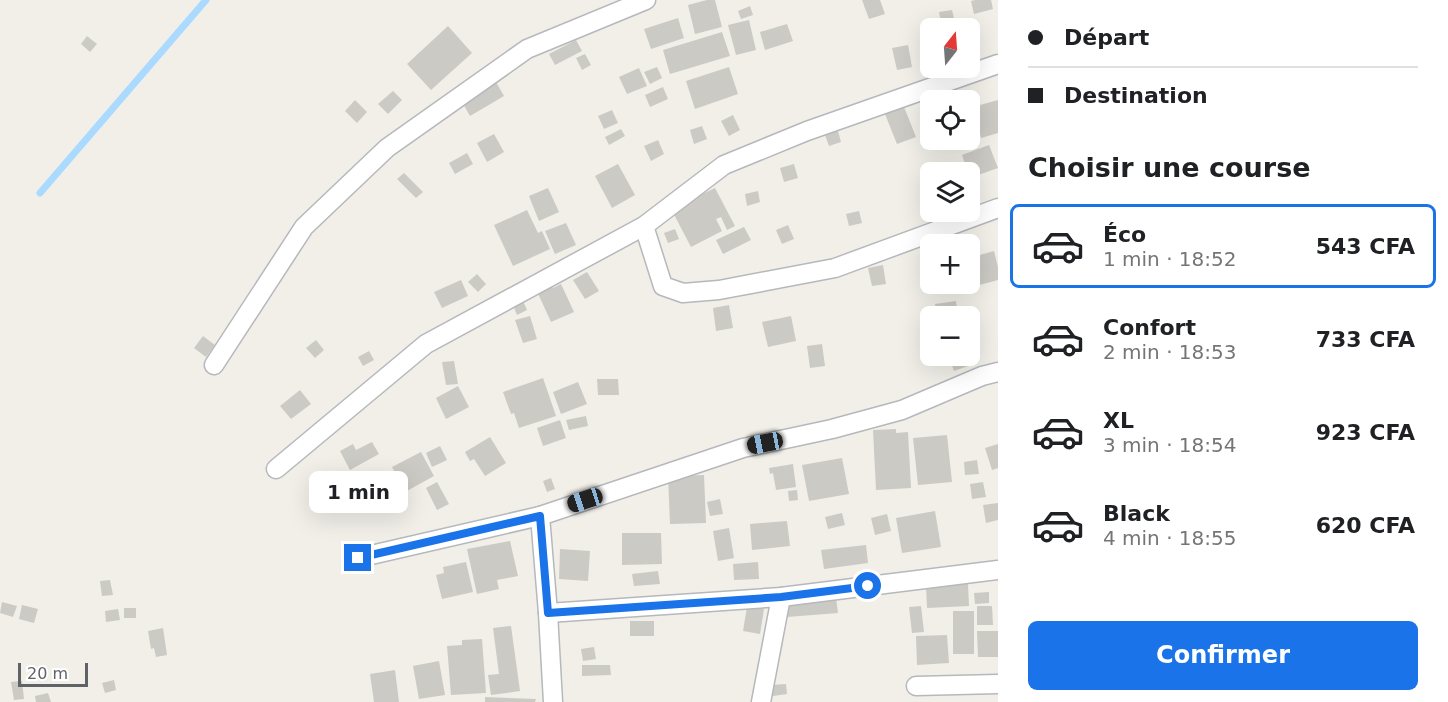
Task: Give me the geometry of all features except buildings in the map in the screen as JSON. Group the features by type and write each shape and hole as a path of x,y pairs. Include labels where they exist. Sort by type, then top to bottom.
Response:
{"street":[{"path":"214,364 304,227 387,148 527,49 646,0"},
{"path":"276,469 426,344 644,226 724,165 807,130 998,64"},
{"path":"644,226 663,285 683,293 719,290 835,268 998,208"},
{"path":"358,558 540,516 743,448 832,429 902,410 981,376 998,372"},
{"path":"540,516 553,702"},
{"path":"548,613 781,597 998,570"},
{"path":"761,702 781,597"},
{"path":"916,686 998,684"}],"waterway":[{"path":"40,193 206,0"}],"route":[{"path":"358,558 540,516 548,613 781,597 868,586"}]}
